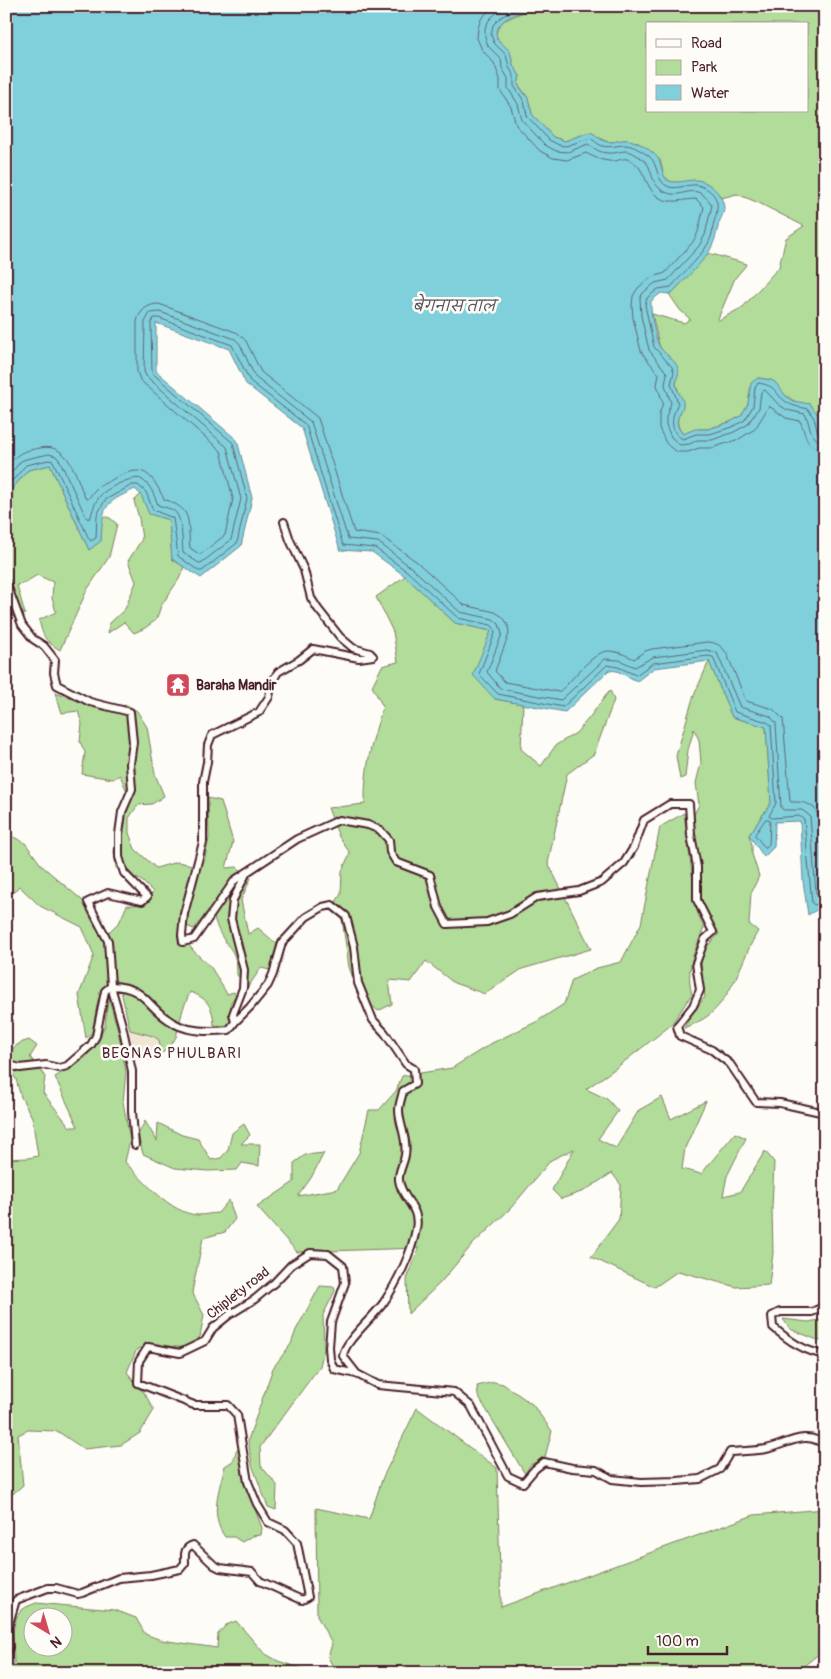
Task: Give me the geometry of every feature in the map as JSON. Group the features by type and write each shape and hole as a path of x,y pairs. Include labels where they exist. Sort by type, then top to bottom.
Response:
{"street":[{"path":"284,522 304,570 311,598 318,609 340,637 353,648 370,653 373,656 359,658 313,649 299,660 278,672 272,682 269,697 259,712 212,735 208,745 203,782 203,842 184,914 183,942 194,939 235,880 297,839 339,820 368,825 380,830 389,840 390,852 396,862 430,875 438,907 447,924 487,922 510,914 537,897 579,891 602,882 624,863 634,846 644,820 670,804 689,804 691,836 697,867 697,900 713,932 705,939 696,963 700,990 693,1006 677,1026 680,1036 712,1050 730,1064 756,1102 780,1103 825,1113"},
{"path":"6,582 22,625 33,639 44,646 55,660 54,673 57,685 90,702 130,712 133,742 130,764 132,789 122,812 119,834 119,857 124,873 147,897 142,901 108,893 88,902 108,941 111,986 132,1071 132,1112 135,1145"},
{"path":"235,1022 233,1014 243,988 244,970 231,919 233,900 246,872"},
{"path":"6,1064 20,1068 46,1065 59,1068 68,1066 91,1045 96,1036 105,991 111,986 134,989 163,1015 180,1026 200,1030 226,1030 232,1027 268,985 282,943 306,917 323,907 332,905 346,916 354,947 358,983 365,1004 373,1020 385,1033 406,1064 414,1069 415,1084 404,1091 398,1108 406,1141 405,1155 398,1179 414,1208 417,1226 406,1261 394,1287 384,1303 343,1350 343,1356 357,1374"},
{"name":"Chiplety road","path":"6,1653 9,1647 8,1627 16,1600 48,1588 56,1588 78,1594 119,1578 150,1576 180,1570 185,1563 184,1552 192,1545 220,1568 252,1572 260,1581 302,1600 308,1597 297,1543 285,1530 268,1522 257,1504 248,1482 237,1415 228,1405 194,1405 138,1383 139,1361 148,1347 180,1353 205,1341 213,1328 229,1315 255,1299 291,1265 310,1252 328,1254 343,1266 345,1282 332,1322 330,1360 334,1369 357,1374 378,1384 454,1392 471,1406 508,1476 523,1483 544,1462 572,1468 596,1470 612,1478 641,1482 678,1481 700,1479 720,1469 730,1452 766,1449 791,1440 813,1438 825,1446"},
{"path":"825,1306 812,1312 780,1312 772,1316 773,1327 786,1338 803,1349 825,1355"}],"shaded area":[{"path":"130,1030 153,1036 159,1040 161,1053 159,1058 151,1061 139,1059 132,1055 128,1034"}],"green space":[{"path":"565,6 693,6 697,8 705,6 825,6 825,435 819,416 786,396 771,380 758,378 742,416 708,429 699,429 683,434 680,431 678,420 679,412 683,405 676,384 677,380 659,345 652,314 684,323 690,319 680,310 669,294 673,292 708,253 747,264 735,278 717,321 743,307 779,267 786,238 804,226 737,194 721,198 708,184 703,182 671,182 664,176 660,160 637,142 624,140 605,141 590,132 565,141 553,137 532,114 528,98 518,84 520,76 513,65 510,52 500,43 496,35 498,27 503,21 523,12"},
{"path":"50,465 89,550 101,540 102,516 110,518 117,524 109,557 87,590 60,650 45,638 39,620 56,612 52,598 53,582 37,575 17,585 25,614 6,619 6,482 12,489 28,470"},
{"path":"141,494 150,514 169,520 172,559 184,567 179,579 161,606 156,620 134,633 124,622 108,633 110,623 125,609 136,582 128,561 142,539 134,501"},
{"path":"405,576 455,623 491,631 495,699 523,704 521,749 541,766 556,745 576,733 610,690 614,700 594,754 567,774 548,863 591,949 522,969 485,994 454,983 426,961 411,982 389,980 392,1004 378,1011 367,1001 353,978 349,967 342,919 331,910 341,894 342,871 350,853 339,837 328,808 365,804 366,779 370,755 383,707 372,686 382,666 398,662 393,632 376,597"},
{"path":"709,661 732,717 766,727 771,803 749,835 752,854 759,876 751,893 749,924 758,931 737,976 718,1007 700,1021 684,1028 705,997 701,963 706,949 719,934 699,894 693,816 699,805 696,783 701,763 699,740 694,729 688,750 685,777 680,779 676,756 693,698"},
{"path":"55,693 99,708 127,705 137,711 147,727 155,774 164,796 152,804 138,805 129,818 129,833 135,849 156,868 177,862 193,865 193,877 204,862 209,838 208,798 221,801 233,842 226,868 237,867 251,878 241,900 248,934 258,928 277,944 270,970 261,968 248,987 237,975 235,959 221,936 211,907 194,929 186,926 185,934 189,945 212,969 227,994 234,992 236,995 231,1002 230,1023 225,1027 214,1025 211,1009 208,1004 201,997 190,992 183,1009 176,1037 168,1050 161,1053 159,1040 153,1036 130,1030 119,982 112,979 98,1000 92,1033 86,1038 79,995 94,955 82,927 40,906 19,886 14,892 6,890 6,833 25,843 42,866 83,901 109,932 120,921 127,905 142,903 153,892 142,881 116,868 114,852 119,809 128,794 120,775 113,779 82,774 85,752 80,742 82,724 78,711 62,713"},
{"path":"684,813 697,911 704,928 694,952 690,968 692,994 671,1025 586,1089 607,1099 618,1111 598,1139 616,1148 639,1110 662,1097 671,1119 706,1101 685,1148 682,1169 701,1174 735,1133 746,1138 727,1176 723,1196 740,1192 765,1151 774,1162 773,1253 769,1285 736,1287 678,1271 655,1287 591,1257 619,1219 621,1185 612,1173 584,1191 561,1199 552,1190 574,1149 551,1160 510,1209 472,1245 441,1282 408,1314 407,1279 419,1248 297,1252 257,1207 294,1182 294,1163 305,1155 324,1153 311,1178 298,1196 337,1189 359,1153 369,1110 379,1110 396,1091 402,1076 452,1068 492,1043 536,1022 564,1004 572,980 597,968 621,962 641,924 660,827"},
{"path":"108,996 118,1030 126,1072 123,1102 130,1140 125,1162 158,1195 178,1209 198,1215 218,1213 229,1200 235,1219 225,1232 203,1238 192,1292 204,1315 200,1337 186,1348 158,1345 137,1349 127,1372 146,1396 154,1410 140,1433 121,1445 84,1449 57,1431 28,1430 18,1435 23,1485 6,1500 6,1159 38,1156 32,1117 21,1097 16,1079 11,1071 6,1071 6,1053 20,1043 29,1040 37,1046 30,1057 45,1076 43,1093 70,1127 78,1127 55,1077 86,1057 105,1026"},
{"path":"145,1121 157,1141 158,1123 182,1135 198,1139 211,1160 221,1158 228,1150 232,1133 244,1124 250,1135 241,1144 260,1144 259,1166 242,1163 237,1170 208,1171 175,1168 143,1154 138,1135"},
{"path":"320,1286 334,1287 335,1291 323,1315 324,1349 320,1366 260,1447 261,1466 277,1485 276,1510 268,1507 252,1465 248,1440 273,1368 291,1344 296,1330"},
{"path":"783,1319 808,1322 825,1319 825,1343 790,1329"},
{"path":"494,1382 503,1384 532,1404 552,1431 545,1457 530,1465 525,1474 478,1396 477,1386"},
{"path":"417,1408 497,1468 501,1607 754,1515 825,1509 825,1649 795,1673 336,1673 328,1657 332,1644 317,1616 316,1508 369,1519 383,1477"},
{"path":"241,1449 243,1461 242,1474 262,1528 261,1535 252,1536 242,1542 234,1537 225,1537 220,1529 216,1511 218,1493 225,1466 233,1461 237,1450"},
{"path":"36,1603 69,1606 29,1606"},
{"path":"72,1606 114,1610 136,1618 145,1634 161,1640 217,1648 218,1634 226,1625 236,1621 264,1653 278,1661 315,1673 6,1673 6,1668 14,1664 13,1636 15,1621 22,1610 22,1656 72,1656"}],"water":[{"name":"बेगनास ताल","path":"6,6 565,6 537,9 517,14 501,23 496,31 497,39 510,51 513,65 520,76 518,85 528,98 532,114 553,137 565,141 590,132 607,142 628,140 638,143 658,158 667,180 671,182 699,180 704,182 718,193 724,204 715,240 709,252 673,292 669,294 661,293 651,301 653,324 659,346 678,368 676,386 683,402 677,420 679,429 683,434 695,429 708,429 730,422 741,416 748,404 751,383 758,378 775,382 786,396 793,401 810,404 819,416 825,435 825,905 808,915 803,881 800,821 775,822 774,847 764,857 749,835 771,803 766,727 732,717 709,661 654,668 637,681 617,671 609,670 565,712 495,699 473,675 491,631 455,623 405,576 372,552 340,550 302,428 246,384 229,349 156,323 156,371 237,440 252,498 241,546 201,578 172,559 169,520 149,514 141,495 135,489 116,498 107,507 104,513 101,541 89,550 50,465 28,470 11,490 6,482"}],"place":[{"name":"Baraha Mandir","path":"178,685"}],"district":[{"name":"BEGNAS PHULBARI","path":"172,1053"}]}
